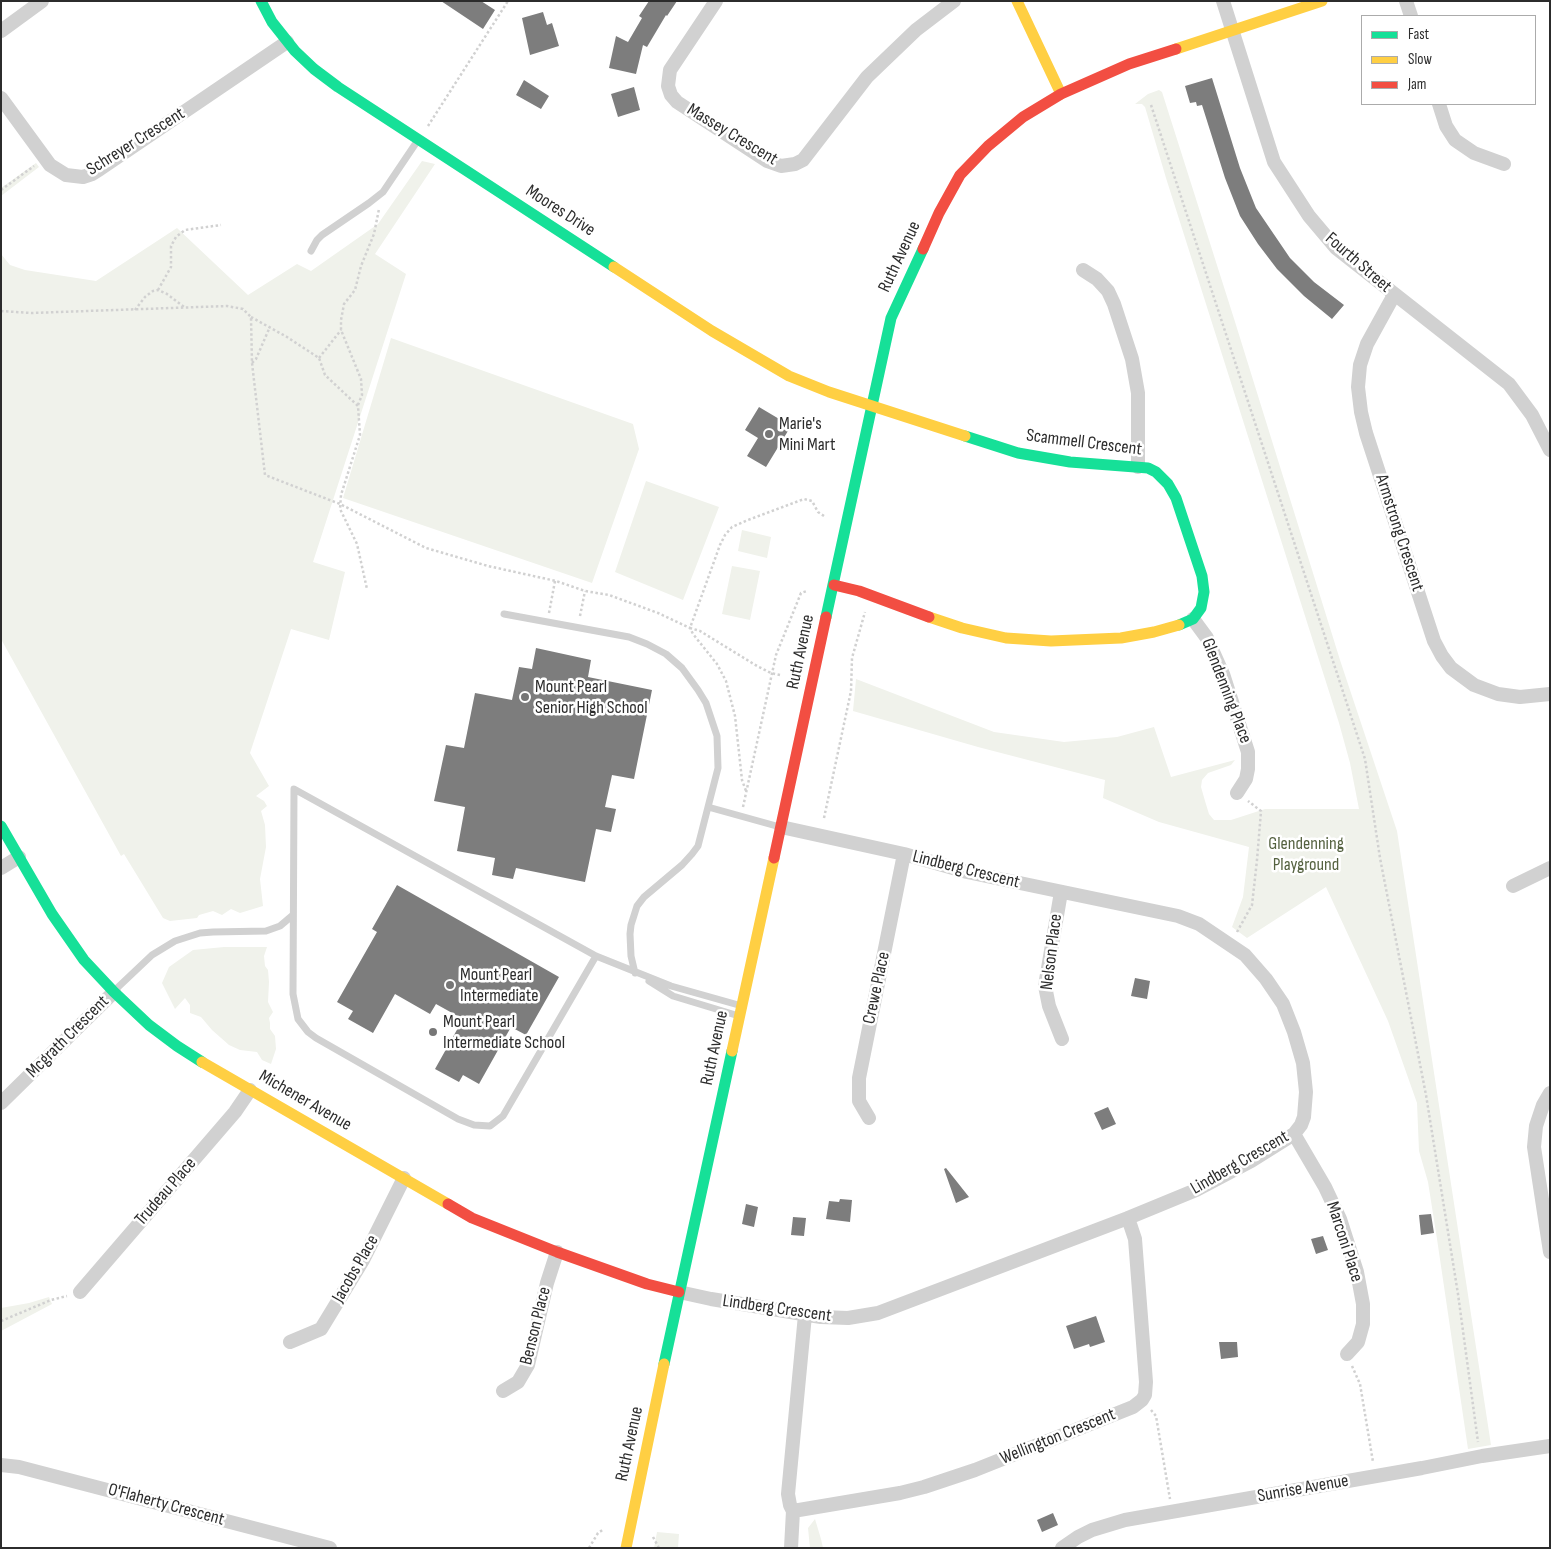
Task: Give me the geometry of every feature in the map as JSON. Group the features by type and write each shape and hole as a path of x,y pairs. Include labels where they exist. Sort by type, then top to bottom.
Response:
{"street":[{"path":"1,31 42,1"},
{"name":"Moores Drive","path":"261,1 272,22 300,56 325,78 418,140 704,326 756,357 816,388 872,406"},
{"name":"Massey Crescent","path":"716,1 670,70 668,80 671,95 677,102 767,161 781,166 795,164 802,160 867,77 916,30 954,1"},
{"path":"1017,1 1061,94"},
{"name":"Fourth Street","path":"1223,1 1274,162 1309,216 1336,248 1509,384 1532,415 1550,450"},
{"name":"Ruth Avenue","path":"626,1548 679,1292 891,318 960,175 1004,132 1061,94 1129,64 1322,1"},
{"path":"1406,1 1411,15"},
{"name":"Schreyer Crescent","path":"1,98 50,165 66,175 83,177 92,174 287,42"},
{"path":"1439,105 1446,126 1455,140 1474,153 1504,164"},
{"path":"1083,270 1097,279 1111,297 1132,359 1138,393 1138,467"},
{"name":"Armstrong Crescent","path":"1394,295 1367,344 1360,365 1358,387 1366,433 1434,641 1451,668 1474,685 1498,694 1520,697 1550,694"},
{"name":"Scammell Crescent","path":"872,406 1026,455 1070,462 1148,468 1163,478 1173,491 1182,512 1203,584 1201,608 1193,619"},
{"path":"834,585 962,628 1006,638 1027,640 1076,641 1121,638 1154,632 1193,619"},
{"name":"Glendenning Place","path":"1193,619 1207,638 1223,674 1248,752 1246,779 1237,793"},
{"name":"Michener Avenue","path":"1,826 52,914 74,946 114,992 149,1025 177,1046 479,1221 556,1252 647,1284 679,1292"},
{"name":"Lindberg Crescent","path":"679,1292 805,1316 848,1318 878,1314 1128,1218 1214,1182 1294,1134 1301,1126 1304,1117 1306,1105 1305,1078 1298,1046 1283,1004 1266,978 1251,961 1232,944 1212,931 1189,919 967,872 904,854 781,827"},
{"name":"Crewe Place","path":"870,1118 859,1101 859,1078 904,854"},
{"path":"1,868 19,857"},
{"path":"1513,886 1550,868"},
{"name":"Nelson Place","path":"1060,892 1045,986 1049,1006 1062,1039"},
{"name":"Mcgrath Crescent","path":"1,1103 114,992"},
{"name":"Trudeau Place","path":"80,1292 235,1112 250,1090"},
{"path":"1550,1093 1538,1116 1534,1147 1550,1252"},
{"name":"Marconi Place","path":"1294,1134 1325,1187 1340,1219 1357,1272 1363,1304 1363,1324 1358,1342 1347,1354"},
{"name":"Jacobs Place","path":"290,1342 322,1329 364,1260 404,1178"},
{"path":"1128,1218 1135,1239 1146,1382 1145,1395 1142,1400"},
{"name":"Benson Place","path":"503,1391 518,1382 528,1365 556,1252"},
{"path":"791,1548 793,1510 788,1494 805,1316"},
{"name":"Wellington Crescent","path":"793,1510 900,1493 924,1487 976,1470 1133,1407 1142,1400"},
{"name":"Sunrise Avenue","path":"1062,1548 1078,1537 1108,1524 1482,1456 1550,1446"},
{"name":"O'Flaherty Crescent","path":"1,1465 19,1467 330,1548"}],"lane":[{"path":"311,251 322,235 383,192 418,140"},
{"path":"504,614 629,637 658,649 682,668 706,703 717,736 718,768 700,840 692,854 682,865 644,897 637,906 630,934 634,972"},
{"path":"596,956 507,1111 498,1121 490,1126 474,1125 458,1119 325,1043 308,1032 298,1019 294,1003 294,789 596,956 634,972 674,996 741,1011"},
{"path":"708,807 781,827"},
{"path":"114,992 152,955 175,942 200,933 266,931 280,926 293,915"}],"path":[{"path":"426,129 508,1"},
{"path":"1151,105 1365,759 1380,858 1426,1095 1465,1341 1477,1434 1482,1456"},
{"path":"1,190 45,158"},
{"path":"367,589 357,544 341,513 340,504 342,490 360,435 358,406 362,395 361,379 341,330 342,308 346,300 356,290 361,266 377,223 379,214 377,198"},
{"path":"158,290 171,267 171,246 176,237 185,230 221,225"},
{"path":"135,310 145,297 158,290 167,294 184,308"},
{"path":"1,312 238,307 269,329 287,337 319,358 325,374 358,406"},
{"path":"251,317 252,363 265,475 340,504 426,548 480,564 556,581 585,591 600,592 630,602 700,631 743,658 771,673 780,675"},
{"path":"252,363 256,359 269,329"},
{"path":"319,358 341,330"},
{"path":"746,790 742,780 737,732 729,692 717,664 690,628 720,545 725,534 732,528 804,499 812,501 818,512 824,516"},
{"path":"549,612 556,581"},
{"path":"580,618 585,591"},
{"path":"740,816 771,673 799,598 803,592 807,592"},
{"path":"824,818 851,691 852,662 865,610"},
{"path":"844,690 851,691"},
{"path":"1237,793 1261,811 1252,906 1237,932"},
{"path":"1,1322 51,1300 80,1292"},
{"path":"1347,1354 1360,1384 1376,1476"},
{"path":"1142,1400 1156,1416 1172,1512"},
{"path":"589,1548 598,1533 604,1529"},
{"path":"653,1538 659,1548"}],"green space":[{"name":"Glendenning Playground","path":"1159,90 1162,92 1340,660 1397,831 1491,1445 1468,1449 1428,1182 1419,1151 1417,1103 1388,1021 1326,887 1247,938 1232,927 1243,897 1249,847 1159,822 1103,798 1105,780 978,747 853,711 856,679 994,732 1064,742 1117,737 1154,727 1171,777 1235,760 1231,765 1208,773 1202,780 1201,787 1205,801 1209,814 1214,820 1231,820 1265,809 1359,809 1350,763 1339,723 1145,107 1142,104 1135,104 1148,94"},
{"path":"422,161 435,164 375,254 406,274 313,562 345,572 329,640 291,629 250,753 269,786 256,796 264,801 267,806 261,811 265,825 266,847 260,879 263,906 240,913 231,909 222,915 213,911 199,915 197,918 170,921 163,918 124,854 121,856 1,639 1,254 10,265 25,270 96,281 177,228 248,295 297,264 311,271 378,224"},
{"path":"36,163 39,167 1,196 1,188"},
{"path":"391,338 633,424 639,449 592,583 343,498"},
{"path":"646,481 719,507 683,600 615,572"},
{"path":"742,530 771,537 767,558 738,551"},
{"path":"732,566 760,571 750,620 722,614"},
{"path":"224,947 267,947 264,956 265,966 268,970 268,1002 273,1012 269,1018 270,1029 275,1036 276,1049 271,1064 262,1060 257,1052 240,1050 229,1045 201,1017 190,1013 190,1005 185,998 175,1009 162,983 169,967 193,950"},
{"path":"49,1297 52,1304 1,1331 1,1308"},
{"path":"815,1519 823,1548 810,1548 808,1528"},
{"path":"657,1532 679,1534 678,1548 654,1548"}],"building":[{"path":"441,1 481,1 495,10 483,29"},
{"path":"649,1 677,1 666,15 647,47 643,45 636,74 609,68 616,36 628,42 642,18 639,16"},
{"path":"543,12 547,25 552,23 559,46 530,55 522,18"},
{"path":"1212,78 1240,168 1256,208 1290,258 1314,282 1344,305 1332,319 1304,296 1277,269 1240,216 1225,178 1202,105 1197,106 1196,102 1190,103 1185,86"},
{"path":"524,80 549,96 541,109 516,95"},
{"path":"634,87 640,110 618,117 611,94"},
{"name":"Marie's Mini Mart","path":"759,407 791,426 766,467 747,456 758,438 745,430"},
{"name":"Mount Pearl Senior High School","path":"536,648 591,660 588,677 652,690 634,779 612,775 605,807 616,809 611,832 596,829 585,882 516,868 513,879 492,875 495,858 457,851 465,807 434,801 446,745 464,748 475,693 512,700 519,667 532,669"},
{"name":"Mount Pearl Intermediate","path":"397,885 559,977 526,1035 511,1027 479,1084 463,1075 459,1082 435,1069 463,1019 436,1004 430,1014 395,994 373,1033 348,1019 353,1011 337,1002 377,932 372,929"},
{"path":"1135,978 1150,981 1147,999 1131,996"},
{"path":"1108,1107 1116,1124 1102,1130 1094,1113"},
{"path":"946,1168 969,1197 956,1203 944,1169"},
{"path":"840,1199 852,1200 850,1222 826,1219 829,1201 839,1202"},
{"path":"746,1204 758,1207 754,1227 742,1224"},
{"path":"1431,1214 1434,1233 1421,1235 1419,1215"},
{"path":"793,1217 806,1218 804,1236 791,1235"},
{"path":"1323,1236 1328,1250 1316,1254 1311,1239"},
{"path":"1096,1316 1105,1342 1090,1347 1089,1344 1074,1349 1066,1326"},
{"path":"1219,1342 1237,1342 1238,1357 1221,1359"},
{"path":"1053,1513 1058,1525 1042,1532 1037,1520"}],"traffic: fast":[{"path":"261,1 272,22 295,51 314,69 338,87 614,267"},
{"path":"826,617 891,318 923,249"},
{"path":"965,436 1018,453 1070,462 1148,468 1156,472 1168,484 1176,498 1202,576 1204,592 1201,608 1193,619 1179,625"},
{"path":"1,826 52,914 84,960 149,1025 202,1062"},
{"path":"664,1364 732,1051"}],"traffic: slow":[{"path":"1017,1 1061,94"},
{"path":"1176,49 1322,1"},
{"path":"614,267 712,331 789,376 829,392 965,436"},
{"path":"929,617 962,628 1006,638 1051,641 1121,638 1179,625"},
{"path":"732,1051 774,858"},
{"path":"202,1062 448,1204"},
{"path":"626,1548 664,1364"}],"traffic: jam":[{"path":"923,249 939,213 960,175 988,146 1023,117 1061,94 1129,64 1176,49"},
{"path":"834,585 859,591 929,617"},
{"path":"774,858 826,617"},
{"path":"448,1204 472,1218 557,1252 647,1284 679,1292"}],"place":[{"name":"Marie's Mini Mart","path":"769,434"},
{"name":"Mount Pearl Senior High School","path":"525,697"},
{"name":"Mount Pearl Intermediate","path":"450,985"},
{"name":"Mount Pearl Intermediate School","path":"433,1032"}]}
